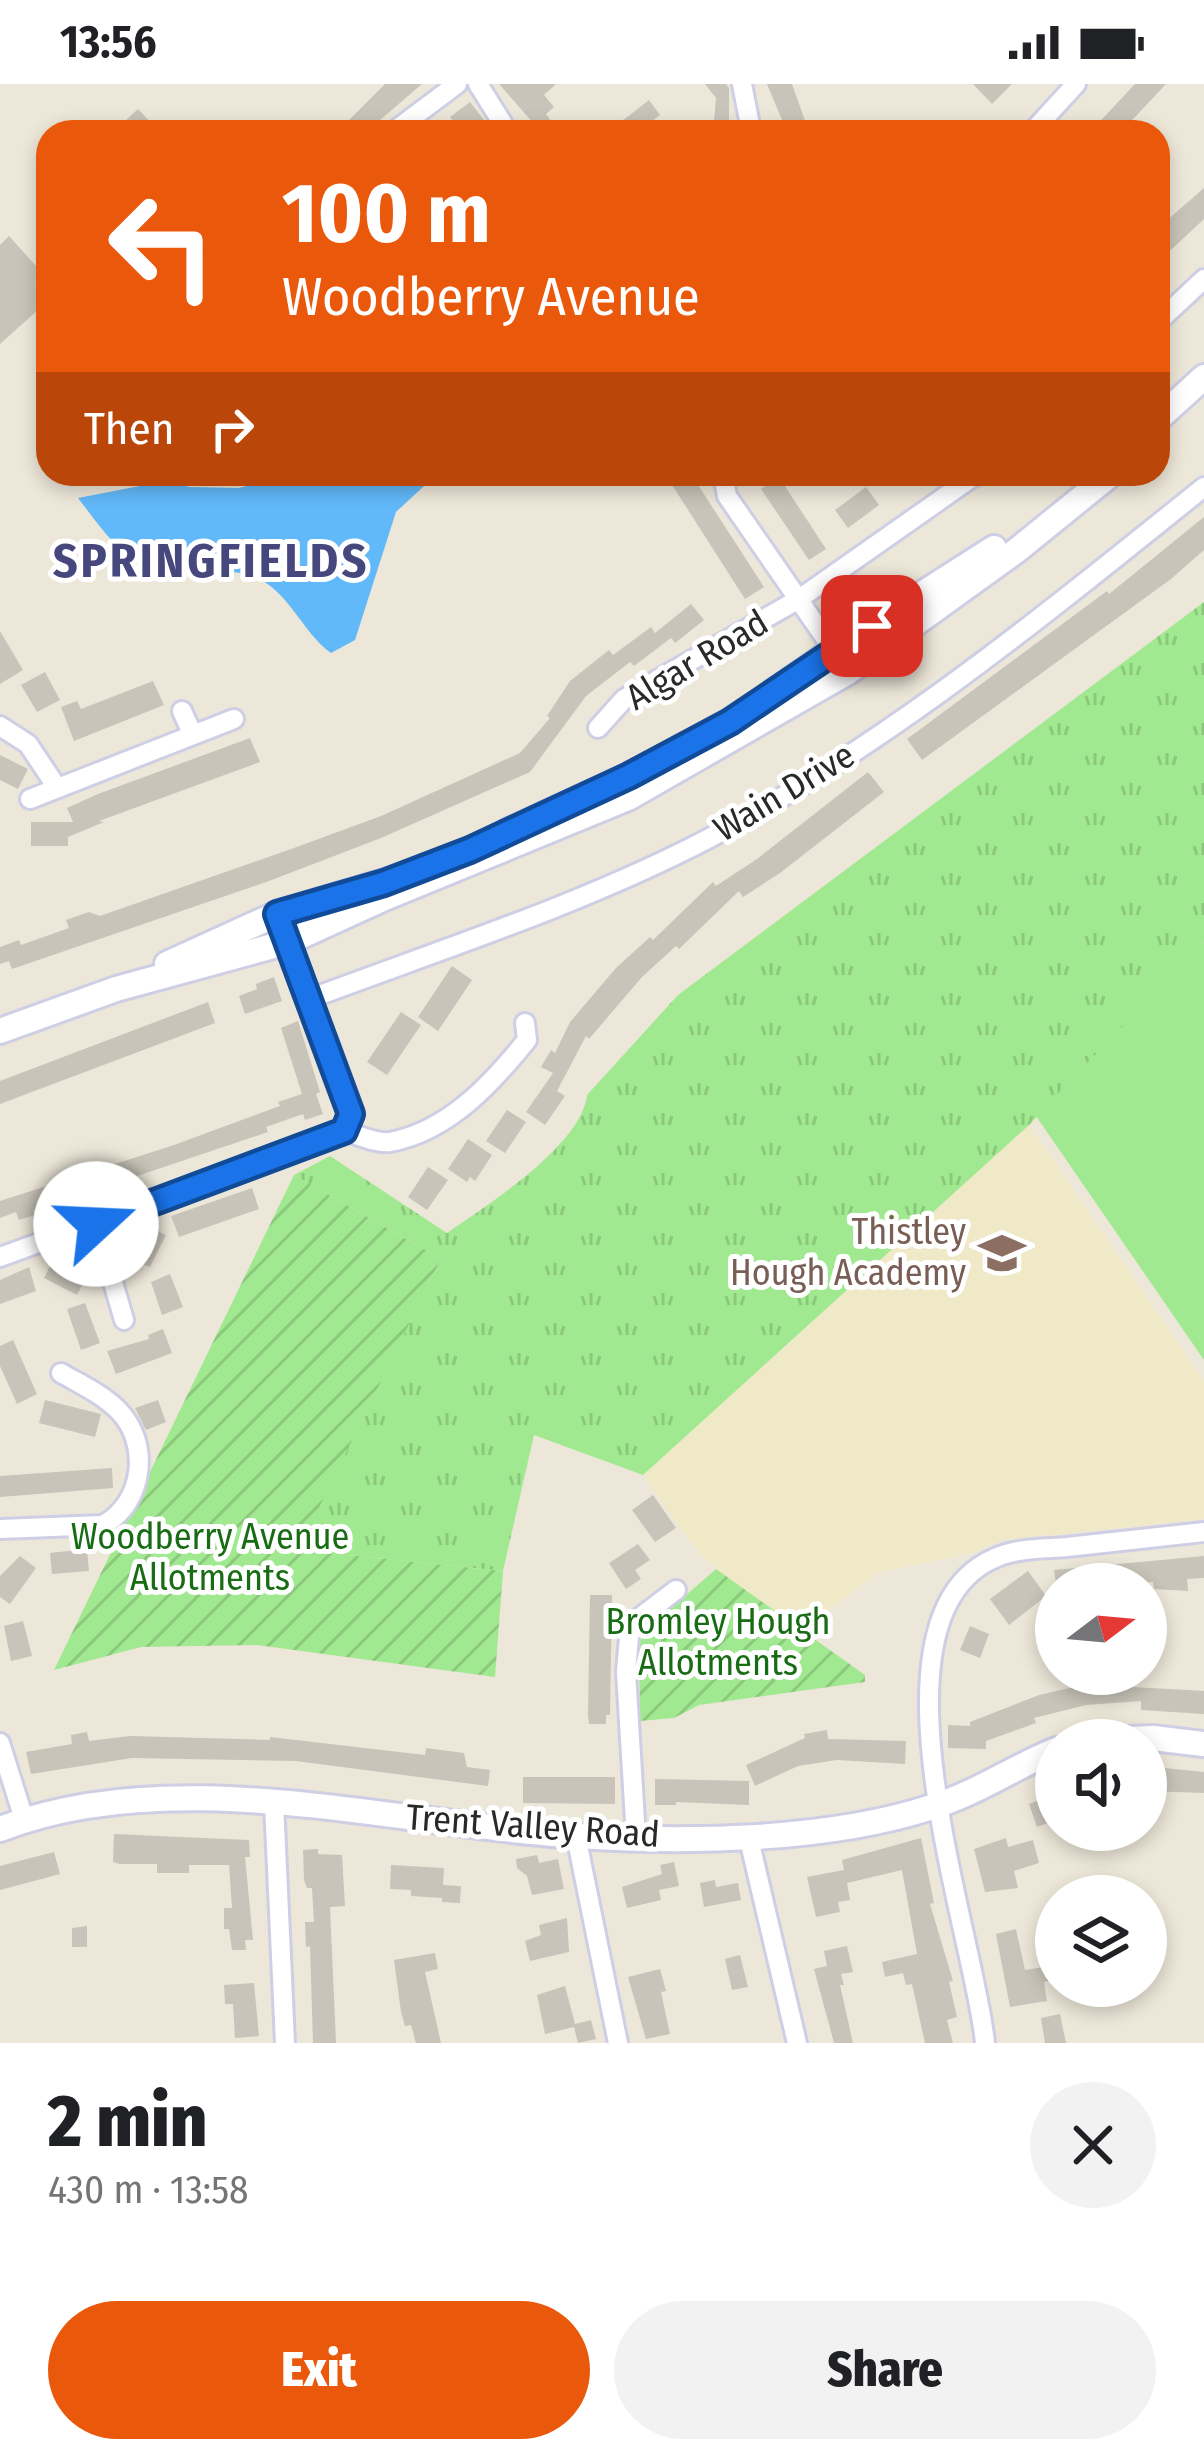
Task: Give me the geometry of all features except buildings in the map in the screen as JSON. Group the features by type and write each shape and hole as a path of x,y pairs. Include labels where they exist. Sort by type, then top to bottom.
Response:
{"street":[{"path":"409,120 457,84"},
{"path":"478,84 500,120"},
{"path":"742,84 748,120"},
{"path":"1043,120 1076,84"},
{"path":"1170,311 1204,279"},
{"path":"1170,408 1204,377"},
{"path":"1170,426 1204,396"},
{"path":"725,486 727,496 848,672"},
{"name":"Algar Road","path":"598,728 624,699 799,599 960,486"},
{"path":"116,989 277,914 384,883 470,850 629,776 730,722 988,553 1075,486"},
{"path":"0,1031 116,989 288,942 628,798 848,672 1016,551 1096,486"},
{"name":"Wain Drive","path":"309,1000 563,904 710,836 874,737 1079,588 1204,487"},
{"path":"182,711 192,733"},
{"path":"30,799 234,719"},
{"path":"0,726 28,744 56,786"},
{"path":"277,914 351,1114 344,1131"},
{"path":"0,1257 344,1131 387,1143 434,1125 489,1087 527,1040 525,1023"},
{"path":"96,1224 124,1320"},
{"path":"0,1529 103,1525 117,1518 137,1484 139,1448 131,1425 116,1408 61,1373"},
{"path":"985,2043 937,1806 929,1730 931,1678 949,1604 967,1575 1006,1554 1204,1532"},
{"path":"636,1838 626,1672 630,1625 676,1589"},
{"path":"1167,1740 1204,1744"},
{"path":"0,1743 12,1824"},
{"name":"Trent Valley Road","path":"12,1824 97,1802 179,1799 274,1803 576,1836 748,1835 871,1825 937,1806 1035,1760"},
{"path":"274,1803 285,2043"},
{"path":"748,1835 797,2043"},
{"path":"576,1836 618,2043"}],"shaded area":[{"name":"Thistley Hough Academy","path":"1029,1125 1204,1381 1204,1519 1001,1540 971,1553 877,1573 803,1631 716,1569 695,1548 643,1475"}],"green space":[{"path":"1204,602 1204,942 1029,1125 643,1475 534,1435 503,1571 297,1550 441,1259 294,1175 330,1156 447,1233 551,1154 581,1114 587,1095 678,995"},
{"path":"1204,942 1204,1360 1036,1116"},
{"name":"Woodberry Avenue Allotments","path":"294,1175 441,1259 298,1550 503,1571 495,1677 257,1645 141,1647 54,1670"},
{"name":"Bromley Hough Allotments","path":"716,1569 865,1675 865,1682 699,1705 674,1718 640,1721 639,1644 645,1631"}],"water":[{"path":"140,486 424,486 396,512 355,640 331,653 276,591 247,574 174,570 140,561 103,531 78,498"}],"place":[{"name":"Thistley Hough Academy","path":"1002,1253"}],"district":[{"name":"SPRINGFIELDS","path":"211,561"}],"route":[{"path":"96,1224 344,1131 351,1114 277,914 384,883 470,850 629,776 730,722 872,626"}]}
